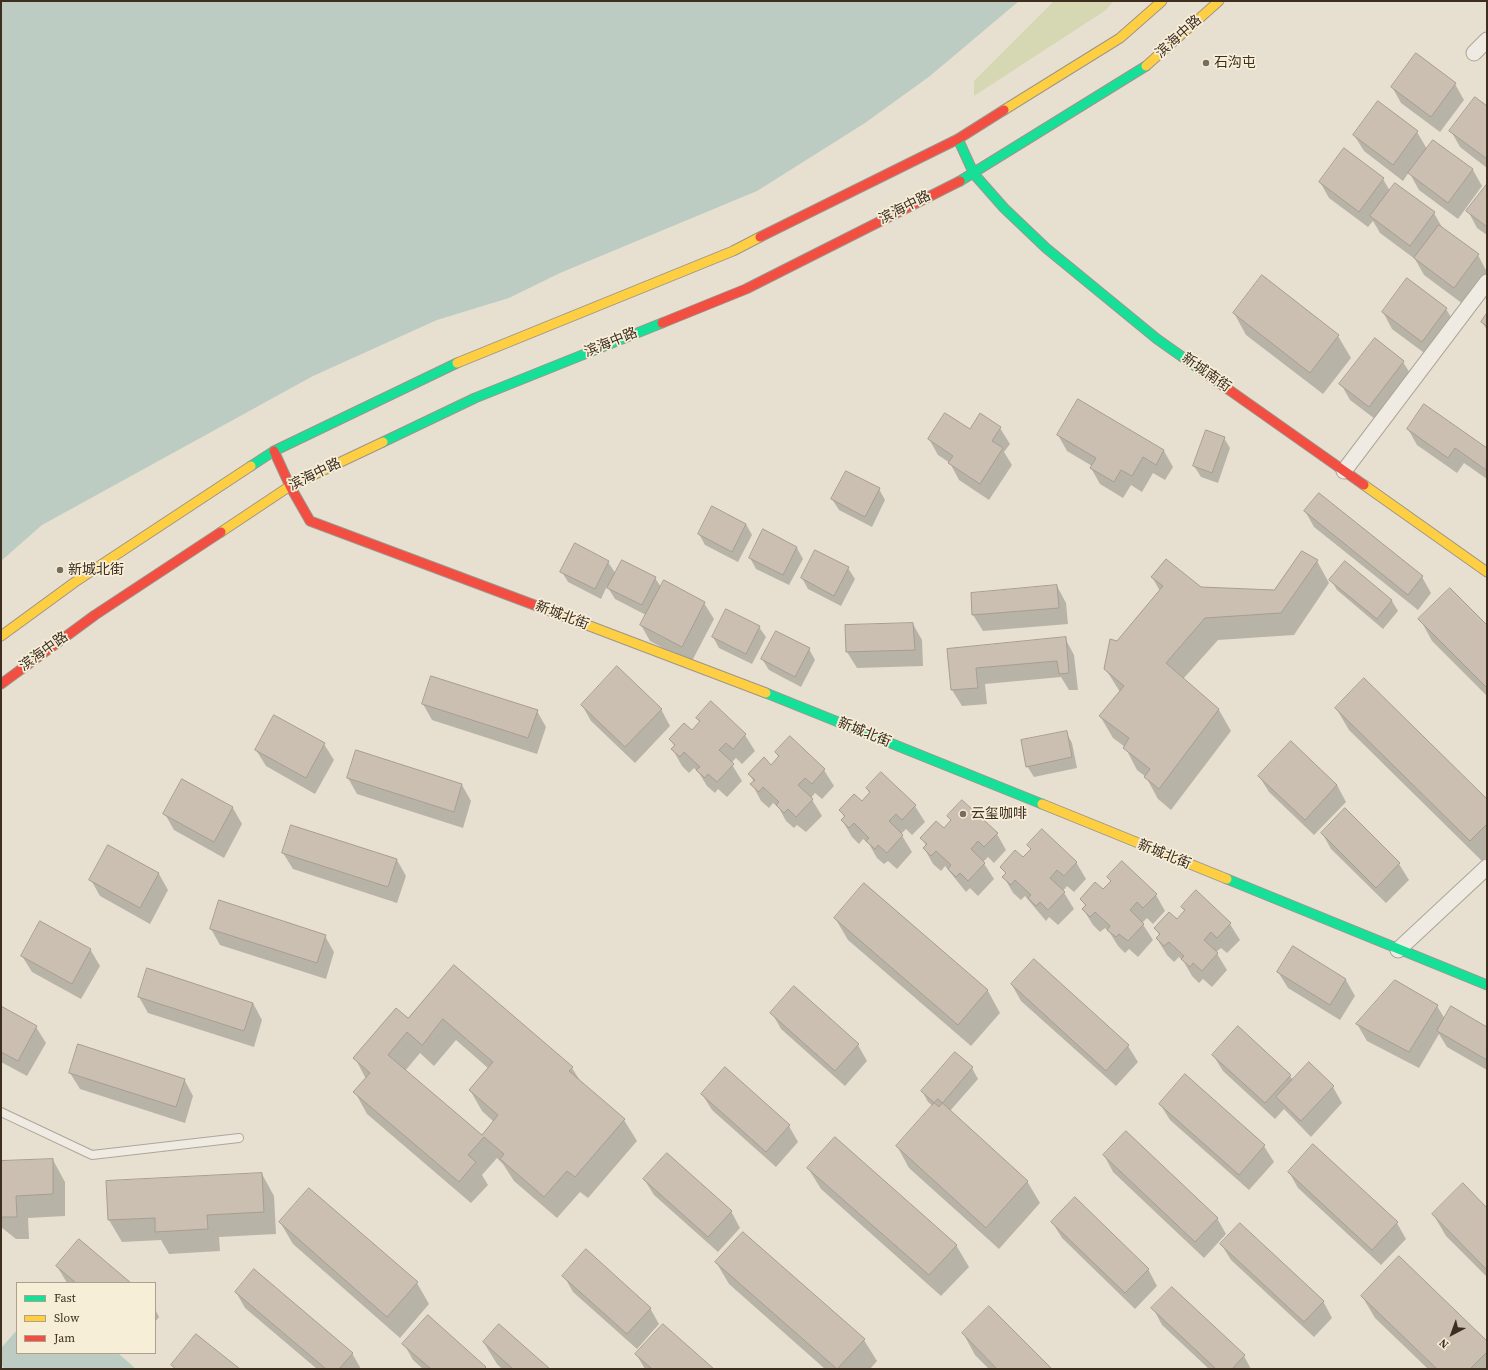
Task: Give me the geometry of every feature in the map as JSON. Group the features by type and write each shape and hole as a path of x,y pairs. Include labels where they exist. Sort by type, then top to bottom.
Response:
{"main road":[{"path":"1,636 75,582 274,451 462,361 733,251 958,139 1120,38 1162,1"},
{"name":"滨海中路","path":"1,684 95,615 290,486 474,398 746,289 974,174 1142,70 1219,1"},
{"name":"新城南街","path":"958,139 974,174 1004,208 1046,248 1157,338 1487,572"},
{"name":"新城北街","path":"274,451 290,486 310,522 785,700 1487,985"}],"street":[{"path":"1474,53 1487,40"},
{"path":"1344,471 1487,282"},
{"path":"1398,950 1487,867"}],"lane":[{"path":"1,1112 92,1155 239,1138"}],"green space":[{"path":"1054,1 1114,1 1106,10 974,96 974,81"}],"shaded area":[{"path":"1,1 1019,1 930,76 865,123 757,191 560,273 509,298 437,320 313,376 42,525 1,561"},
{"path":"16,1331 16,1354 119,1354 136,1369 4,1369 1,1363 1,1348"}],"building":[{"path":"1416,53 1456,83 1431,117 1391,87"},
{"path":"1475,97 1487,106 1487,159 1449,131"},
{"path":"1378,101 1418,131 1393,165 1353,135"},
{"path":"1433,140 1473,169 1448,203 1408,173"},
{"path":"1344,148 1384,178 1359,212 1319,182"},
{"path":"1395,183 1435,212 1410,246 1370,216"},
{"path":"1487,184 1487,227 1466,211"},
{"path":"1439,225 1479,254 1454,288 1414,258"},
{"path":"1262,275 1339,335 1310,373 1233,313"},
{"path":"1407,278 1447,308 1422,342 1382,312"},
{"path":"1487,313 1487,326 1481,322"},
{"path":"1375,338 1404,361 1369,407 1339,384"},
{"path":"1078,399 1164,450 1156,465 1143,457 1132,476 1121,470 1114,482 1090,468 1096,458 1057,435"},
{"path":"1424,404 1487,448 1486,470 1455,448 1448,458 1407,429"},
{"path":"945,413 970,429 980,413 1001,427 992,441 1003,448 980,484 948,463 953,456 928,439"},
{"path":"1206,430 1225,437 1212,473 1193,466"},
{"path":"846,471 880,488 865,517 831,499"},
{"path":"1319,493 1423,576 1408,595 1304,511"},
{"path":"712,506 746,524 732,552 698,534"},
{"path":"763,529 797,547 783,575 749,558"},
{"path":"575,543 609,561 595,589 560,572"},
{"path":"815,550 849,567 834,596 801,578"},
{"path":"1302,551 1318,560 1281,613 1205,618 1166,663 1219,709 1159,789 1144,777 1150,769 1123,748 1129,738 1099,716 1124,686 1104,669 1110,639 1117,641 1163,586 1151,577 1166,559 1201,587 1274,590"},
{"path":"622,560 656,577 642,605 607,588"},
{"path":"1345,561 1392,600 1377,619 1329,580"},
{"path":"664,580 705,602 682,647 640,625"},
{"path":"1057,585 1059,608 972,615 971,593"},
{"path":"1450,588 1487,625 1487,688 1418,619"},
{"path":"726,609 760,626 746,654 712,637"},
{"path":"913,623 915,650 846,652 845,625"},
{"path":"776,631 810,648 795,677 761,659"},
{"path":"1066,637 1069,673 1059,674 1057,661 976,668 978,688 951,690 947,649"},
{"path":"617,666 662,709 625,747 581,705"},
{"path":"431,676 538,710 528,738 422,704"},
{"path":"1364,678 1487,799 1487,824 1470,841 1335,708"},
{"path":"711,701 746,734 733,749 726,743 719,750 734,764 717,782 708,774 705,778 696,770 700,767 684,752 680,757 671,749 675,745 669,739 684,723 692,730 700,721 696,718"},
{"path":"274,715 325,743 306,778 255,750"},
{"path":"1067,731 1072,757 1026,767 1021,740"},
{"path":"790,736 825,769 812,784 805,778 798,785 813,799 796,817 788,809 784,813 776,805 779,802 763,787 759,792 750,784 755,780 748,774 764,757 771,765 779,756 775,752"},
{"path":"1291,741 1337,785 1305,820 1258,776"},
{"path":"356,750 462,784 454,812 347,778"},
{"path":"881,772 916,805 902,820 896,814 889,821 903,835 887,853 878,845 875,849 866,841 869,838 854,823 849,828 841,820 845,816 839,810 854,794 862,801 870,792 866,788"},
{"path":"182,779 233,807 214,842 163,814"},
{"path":"962,800 998,833 984,847 978,841 971,849 985,863 968,881 960,873 956,877 948,869 951,865 936,851 931,856 923,848 927,844 920,838 936,821 944,828 951,820 947,816"},
{"path":"1345,808 1400,863 1376,888 1321,833"},
{"path":"291,825 397,859 388,887 282,853"},
{"path":"1042,829 1077,862 1064,876 1057,870 1050,878 1065,892 1048,910 1040,902 1036,906 1028,898 1031,895 1015,880 1011,885 1002,877 1006,873 1000,867 1015,850 1023,857 1031,849 1027,845"},
{"path":"108,845 159,873 140,908 89,880"},
{"path":"1122,861 1157,894 1143,908 1137,902 1130,910 1144,924 1128,941 1119,934 1116,937 1107,930 1110,926 1095,912 1090,917 1082,909 1086,905 1080,899 1095,882 1103,889 1111,881 1107,877"},
{"path":"864,883 988,990 958,1025 834,918"},
{"path":"1196,890 1231,923 1217,938 1211,932 1204,940 1218,953 1202,971 1193,963 1190,967 1181,959 1184,956 1169,942 1164,946 1156,938 1160,934 1154,928 1169,912 1177,919 1185,910 1181,907"},
{"path":"219,900 326,935 317,963 210,929"},
{"path":"40,921 91,949 72,984 21,956"},
{"path":"1293,946 1346,979 1330,1005 1277,972"},
{"path":"1034,959 1129,1045 1106,1071 1011,984"},
{"path":"454,965 573,1067 569,1071 625,1119 575,1177 567,1171 544,1197 500,1159 504,1154 484,1137 468,1155 476,1162 459,1182 353,1092 370,1073 353,1058 396,1008 408,1018","holes":["443,1019 493,1062 469,1090 498,1115 482,1135 388,1055 407,1032 422,1045"]},
{"path":"147,968 253,1003 244,1031 138,997"},
{"path":"1395,980 1438,1005 1409,1052 1356,1024"},
{"path":"794,986 859,1044 835,1071 770,1013"},
{"path":"1,1006 37,1026 18,1061 1,1052"},
{"path":"1451,1006 1487,1027 1487,1060 1437,1031"},
{"path":"1238,1026 1291,1075 1265,1103 1212,1055"},
{"path":"78,1044 185,1079 176,1107 69,1073"},
{"path":"955,1052 973,1067 939,1107 921,1091"},
{"path":"1309,1062 1334,1086 1301,1121 1276,1097"},
{"path":"725,1067 790,1125 766,1152 701,1094"},
{"path":"1185,1074 1265,1145 1239,1175 1159,1104"},
{"path":"938,1099 1028,1181 986,1228 896,1146"},
{"path":"1126,1131 1218,1218 1195,1242 1103,1155"},
{"path":"835,1137 957,1245 929,1275 807,1168"},
{"path":"1313,1144 1398,1222 1372,1250 1288,1172"},
{"path":"667,1153 732,1211 708,1237 643,1179"},
{"path":"53,1159 53,1194 16,1196 17,1217 1,1217 1,1161"},
{"path":"262,1173 264,1212 207,1215 208,1229 155,1232 155,1218 108,1220 106,1181"},
{"path":"1463,1183 1487,1208 1487,1270 1432,1214"},
{"path":"309,1188 418,1282 387,1317 279,1222"},
{"path":"1075,1197 1149,1269 1125,1293 1051,1222"},
{"path":"1240,1223 1324,1301 1304,1322 1220,1244"},
{"path":"743,1232 865,1339 837,1369 715,1262"},
{"path":"79,1239 130,1282 75,1282 56,1266"},
{"path":"586,1249 651,1308 627,1334 562,1276"},
{"path":"1399,1256 1487,1341 1487,1352 1470,1369 1437,1369 1361,1296"},
{"path":"254,1269 353,1353 339,1369 326,1369 235,1292"},
{"path":"1172,1287 1245,1355 1232,1369 1216,1369 1151,1308"},
{"path":"989,1306 1052,1369 997,1369 962,1333"},
{"path":"428,1315 486,1367 484,1369 431,1369 402,1344"},
{"path":"499,1324 550,1369 513,1369 483,1342"},
{"path":"663,1324 714,1369 652,1369 635,1354"},
{"path":"196,1334 240,1369 176,1369 171,1365"}],"traffic: fast":[{"path":"960,181 1146,66"},
{"path":"958,139 974,174 1004,208 1046,248 1157,339 1208,375"},
{"path":"383,442 475,398 662,323"},
{"path":"251,466 274,451 457,363"},
{"path":"766,693 1042,804"},
{"path":"1227,879 1487,985"}],"traffic: slow":[{"path":"1004,110 1120,38 1162,1"},
{"path":"1146,66 1219,1"},
{"path":"457,363 733,251 760,237"},
{"path":"221,532 290,486 383,442"},
{"path":"1,636 75,582 251,466"},
{"path":"1364,485 1487,572"},
{"path":"545,609 766,693"},
{"path":"1042,804 1227,879"}],"traffic: jam":[{"path":"760,237 958,139 1004,110"},
{"path":"662,323 746,289 960,181"},
{"path":"1208,375 1364,485"},
{"path":"274,451 290,486 310,521 545,609"},
{"path":"1,684 95,615 221,532"}],"place":[{"name":"石沟屯","path":"1206,63"},
{"name":"新城北街","path":"60,570"},
{"name":"云玺咖啡","path":"963,814"}]}
